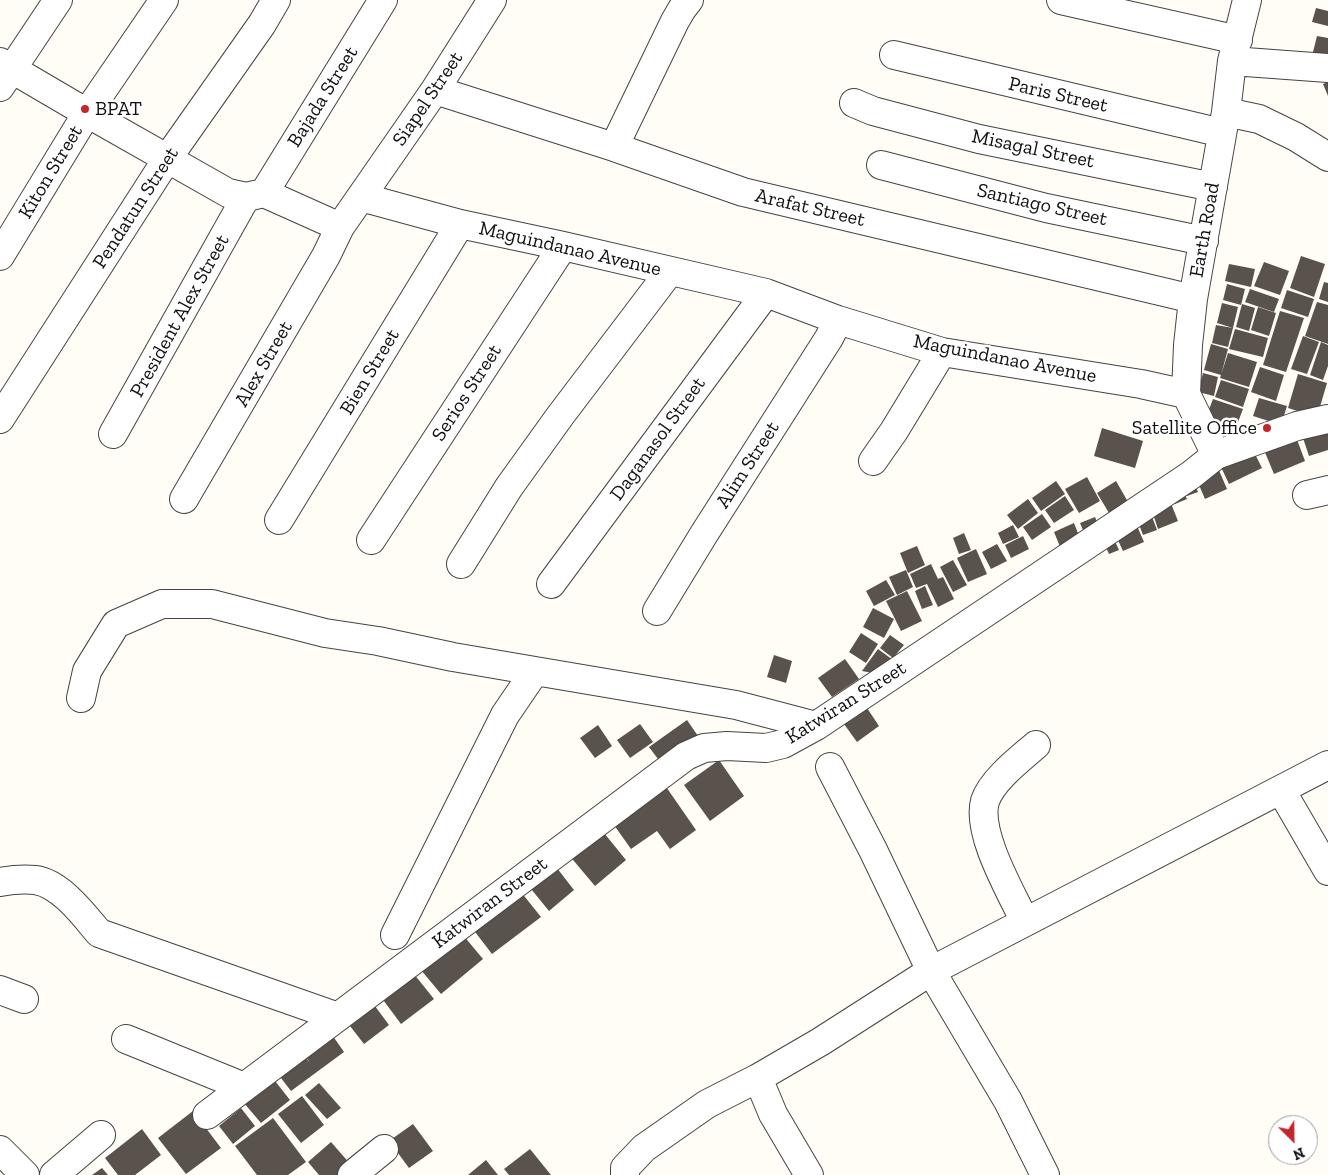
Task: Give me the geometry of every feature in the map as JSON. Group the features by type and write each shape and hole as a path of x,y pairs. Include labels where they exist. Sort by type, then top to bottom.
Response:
{"street":[{"path":"58,0 4,73 87,114 228,193 255,195 340,226 361,197"},
{"name":"Kiton Street","path":"0,256 87,114 164,0"},
{"name":"Pendatun Street","path":"0,419 167,159 262,24 276,0"},
{"name":"Bajada Street","path":"255,195 383,0"},
{"name":"Siapel Street","path":"361,197 435,90 492,0"},
{"path":"614,147 682,8 689,0"},
{"path":"1061,0 1235,51 1328,68"},
{"name":"Earth Road","path":"1216,455 1186,394 1188,345 1193,299 1235,51 1246,0"},
{"name":"Paris Street","path":"894,56 1224,123 1259,119 1296,137 1328,157"},
{"name":"Arafat Street","path":"435,90 614,147 743,192 1193,299"},
{"name":"Misagal Street","path":"854,103 873,111 979,139 1213,187"},
{"name":"Santiago Street","path":"881,165 1046,208 1204,242"},
{"name":"President Alex Street","path":"113,434 255,195"},
{"name":"Maguindanao Avenue","path":"361,197 460,224 766,293 838,320 942,352 1140,384 1186,394"},
{"name":"Bien Street","path":"279,520 460,224"},
{"name":"Alex Street","path":"184,499 326,256 340,226"},
{"name":"Serios Street","path":"371,540 563,246"},
{"path":"461,564 510,487 560,416 670,271"},
{"name":"Daganasol Street","path":"551,584 766,293"},
{"name":"Alim Street","path":"657,611 829,338 838,320"},
{"path":"873,461 894,431 942,352"},
{"name":"Katwiran Street","path":"207,1115 686,756 704,748 727,746 766,748 783,744 816,726 1191,475 1216,455 1297,426 1328,419"},
{"path":"81,698 87,671 116,624 162,604 212,604 325,633 378,641 453,657 736,705 816,726"},
{"path":"395,935 505,715 535,671"},
{"path":"1025,922 988,842 983,818 986,800 1000,777 1036,745"},
{"path":"625,1175 626,1168 644,1148 707,1104 758,1078 820,1042 931,971 1328,765"},
{"path":"830,767 873,850 931,971 1008,1101 1045,1175"},
{"path":"1282,790 1328,871"},
{"path":"0,882 36,880 56,888 82,912 99,933 338,1017"},
{"path":"126,1039 244,1087"},
{"path":"758,1078 773,1114 809,1175"},
{"path":"54,1175 101,1135"},
{"path":"352,1175 384,1149"},
{"path":"0,1150 25,1175"}],"building":[{"path":"1316,8 1328,11 1328,26 1312,22"},
{"path":"1317,36 1328,38 1328,68 1310,64"},
{"path":"1328,82 1328,96 1323,84"},
{"path":"1301,256 1325,264 1314,297 1290,288"},
{"path":"1264,262 1289,271 1280,295 1254,286"},
{"path":"1229,264 1255,269 1251,287 1225,281"},
{"path":"1324,282 1328,283 1328,302 1319,299"},
{"path":"1227,284 1245,289 1241,305 1223,300"},
{"path":"1250,289 1279,299 1274,312 1245,302"},
{"path":"1287,290 1314,299 1308,317 1281,308"},
{"path":"1317,302 1328,305 1328,344 1305,336"},
{"path":"1222,303 1238,307 1233,328 1217,323"},
{"path":"1242,304 1255,308 1249,331 1236,327"},
{"path":"1258,307 1276,313 1269,336 1251,330"},
{"path":"1280,311 1304,318 1286,372 1263,365"},
{"path":"1216,325 1233,328 1228,347 1212,343"},
{"path":"1235,329 1268,338 1263,357 1229,349"},
{"path":"1303,336 1319,342 1307,374 1291,369"},
{"path":"1321,342 1328,345 1328,366 1323,380 1310,375"},
{"path":"1211,344 1228,349 1221,375 1204,370"},
{"path":"1228,353 1257,362 1249,387 1220,378"},
{"path":"1260,367 1284,375 1276,401 1251,392"},
{"path":"1203,373 1218,377 1214,396 1198,392"},
{"path":"1298,374 1327,383 1317,417 1288,408"},
{"path":"1221,380 1249,389 1243,407 1215,397"},
{"path":"1259,398 1287,406 1281,425 1253,416"},
{"path":"1213,399 1243,409 1235,430 1205,420"},
{"path":"1328,427 1328,450 1309,456 1302,435"},
{"path":"1102,428 1143,441 1135,468 1094,456"},
{"path":"1296,437 1305,461 1274,474 1264,450"},
{"path":"1254,452 1262,468 1229,484 1221,467"},
{"path":"1218,468 1227,489 1205,499 1196,478"},
{"path":"1087,477 1100,501 1079,513 1065,489"},
{"path":"1193,480 1198,492 1187,496 1182,485"},
{"path":"1056,481 1065,494 1041,511 1032,498"},
{"path":"1116,481 1131,507 1112,518 1097,493"},
{"path":"1182,489 1187,499 1175,504 1171,494"},
{"path":"1065,496 1074,510 1054,523 1045,510"},
{"path":"1028,499 1038,513 1018,529 1007,515"},
{"path":"1170,501 1178,521 1158,529 1152,511"},
{"path":"1042,514 1051,527 1032,540 1023,527"},
{"path":"1151,514 1157,530 1143,535 1137,519"},
{"path":"1095,517 1101,531 1086,537 1080,523"},
{"path":"1074,523 1081,541 1061,549 1054,532"},
{"path":"1013,525 1019,537 1003,544 998,533"},
{"path":"1137,526 1144,542 1123,551 1116,536"},
{"path":"964,533 971,550 959,554 953,538"},
{"path":"1023,536 1029,549 1011,558 1005,545"},
{"path":"1113,537 1119,550 1109,554 1103,541"},
{"path":"997,544 1007,561 991,569 982,552"},
{"path":"917,546 925,565 908,573 900,553"},
{"path":"976,549 987,574 968,582 957,558"},
{"path":"953,560 967,585 953,592 940,567"},
{"path":"931,564 938,579 943,577 954,599 938,607 927,584 916,588 910,574"},
{"path":"906,570 913,587 897,595 889,577"},
{"path":"886,580 895,595 874,606 866,591"},
{"path":"925,586 933,605 922,609 915,591"},
{"path":"907,591 922,621 901,631 886,601"},
{"path":"873,608 894,619 884,638 863,627"},
{"path":"861,633 878,644 866,663 849,652"},
{"path":"890,635 904,645 893,658 880,648"},
{"path":"878,649 893,660 873,673 862,671"},
{"path":"774,655 792,661 786,683 767,677"},
{"path":"845,659 859,679 832,697 818,678"},
{"path":"867,708 879,726 857,742 844,724"},
{"path":"687,720 698,736 661,763 649,747"},
{"path":"640,724 653,742 630,758 617,740"},
{"path":"598,725 612,746 595,758 580,738"},
{"path":"719,760 744,796 710,821 684,785"},
{"path":"662,781 696,830 670,849 657,831 631,849 609,818"},
{"path":"600,828 626,860 595,886 568,854"},
{"path":"553,863 574,890 549,911 527,884"},
{"path":"517,887 541,917 492,954 469,924"},
{"path":"458,929 483,959 441,994 416,964"},
{"path":"410,969 434,999 401,1024 378,993"},
{"path":"369,998 389,1025 364,1044 343,1017"},
{"path":"328,1029 344,1052 291,1091 274,1069 299,1049 310,1063 300,1048"},
{"path":"268,1072 290,1100 261,1123 238,1096"},
{"path":"319,1083 341,1108 327,1119 305,1095"},
{"path":"302,1096 324,1125 301,1143 278,1114"},
{"path":"241,1108 255,1126 233,1144 219,1126"},
{"path":"193,1111 221,1148 186,1174 158,1138"},
{"path":"273,1118 306,1162 288,1175 257,1175 235,1146"},
{"path":"413,1124 433,1151 409,1168 389,1141"},
{"path":"142,1129 161,1155 135,1175 118,1175 105,1158"},
{"path":"331,1142 352,1166 340,1175 319,1175 308,1162"},
{"path":"530,1149 551,1175 509,1175 504,1169"},
{"path":"486,1160 498,1175 468,1175"},
{"path":"102,1168 108,1175 92,1175"}],"place":[{"name":"BPAT","path":"85,109"},
{"name":"Satellite Office","path":"1267,428"}]}
